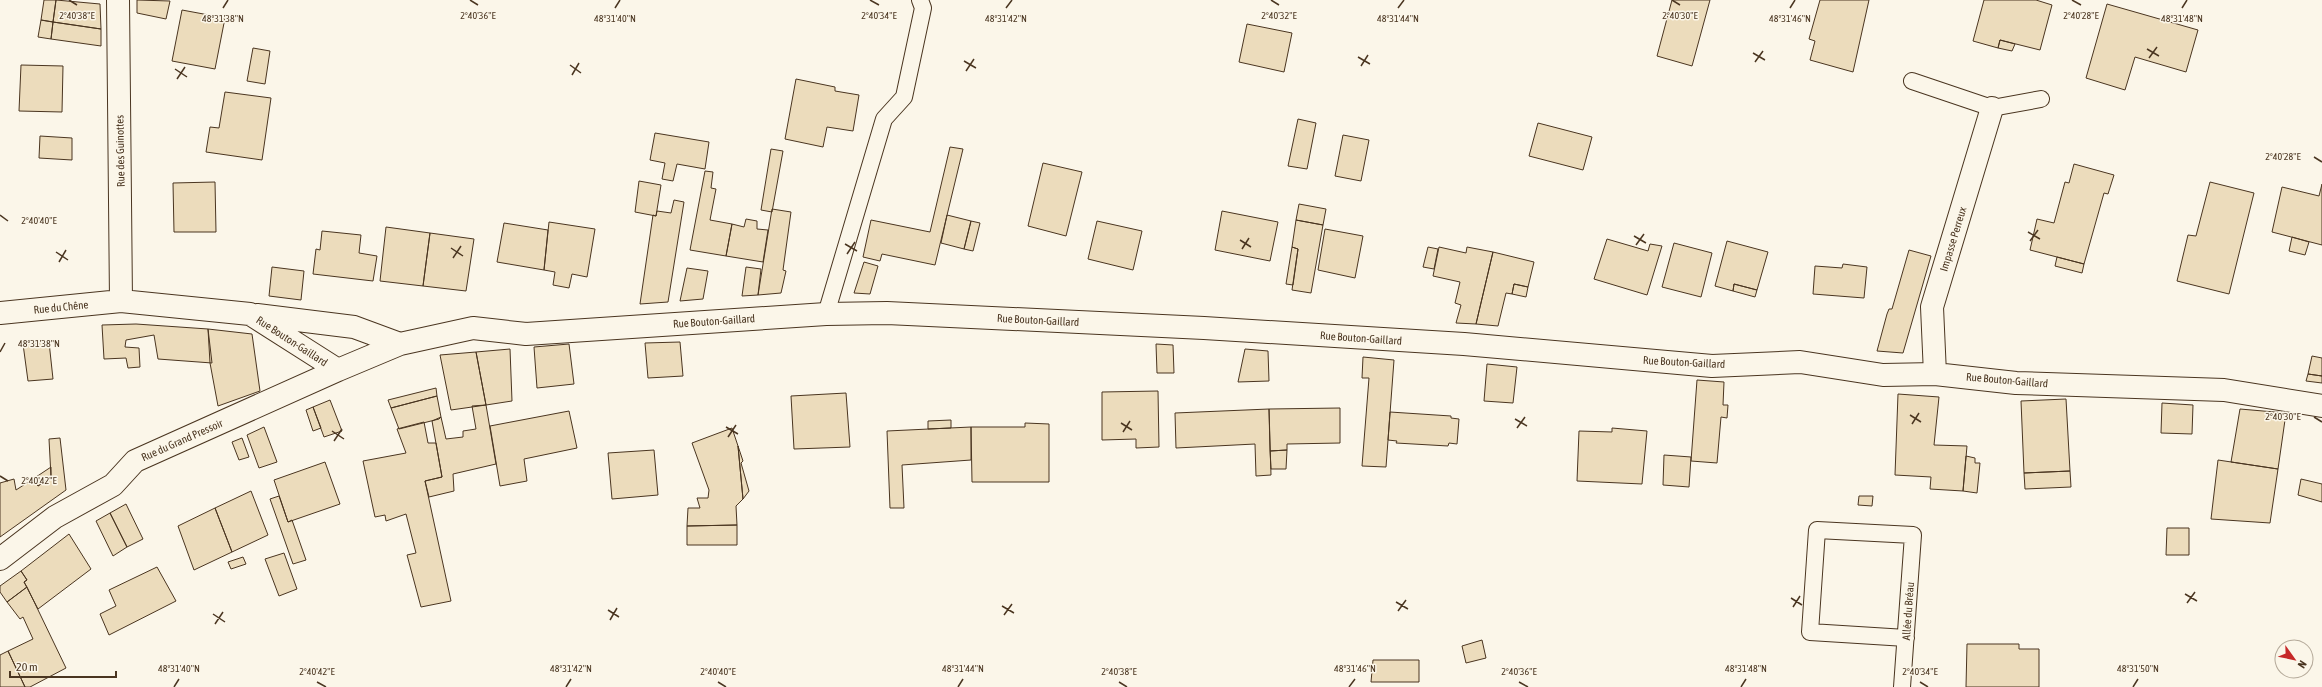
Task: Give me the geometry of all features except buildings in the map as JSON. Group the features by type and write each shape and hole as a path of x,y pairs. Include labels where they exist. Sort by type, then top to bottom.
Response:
{"street":[{"name":"Rue des Guinottes","path":"118,0 121,301"},
{"name":"Impasse Perreux","path":"1935,374 1932,307 1992,108"},
{"name":"Rue du Chêne","path":"0,313 121,301"},
{"name":"Rue Bouton-Gaillard","path":"121,301 250,314 354,327 400,344"},
{"name":"Rue Bouton-Gaillard","path":"250,314 338,370 400,344 473,328 526,334 826,314 887,313 1204,328 1464,344 1712,366 1800,362 1883,375 1935,374 2016,382 2224,390 2322,406"},
{"name":"Rue du Grand Pressoir","path":"0,559 55,517 113,485 135,461 338,370"}],"lane":[{"path":"826,314 884,119 904,97 922,8 920,0"},
{"path":"1912,81 1992,108 2041,99"},
{"name":"Allée du Bréau","path":"1902,687 1906,638 1913,535 1817,530 1810,632 1906,638"}]}
